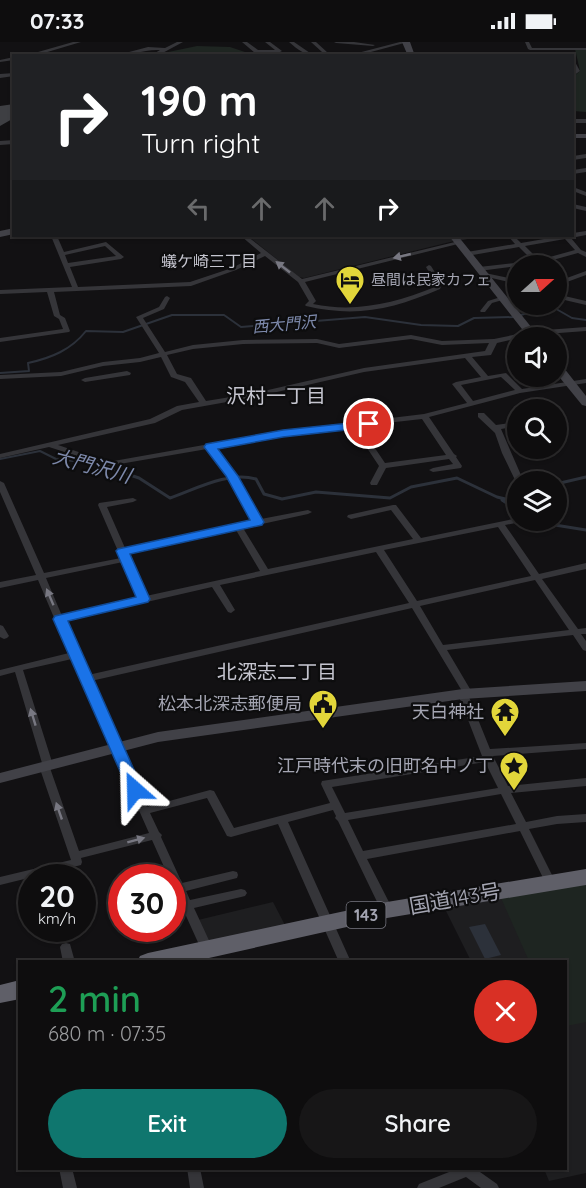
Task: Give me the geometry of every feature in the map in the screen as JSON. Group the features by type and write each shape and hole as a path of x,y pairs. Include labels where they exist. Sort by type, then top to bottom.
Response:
{"highway":[{"name":"国道143号","path":"154,960 387,910 586,877"},
{"path":"0,994 18,990"}],"street":[{"path":"32,54 62,44 79,42"},
{"path":"155,54 181,42"},
{"path":"244,42 256,51 280,51 267,42"},
{"path":"291,42 308,54"},
{"path":"313,42 326,53 318,54"},
{"path":"336,42 384,46"},
{"path":"355,54 404,42"},
{"path":"527,42 530,49 585,49 584,42"},
{"path":"124,54 148,48 164,49"},
{"path":"571,54 572,49"},
{"path":"579,208 586,214"},
{"path":"54,237 76,289"},
{"path":"245,237 301,281 313,301 308,305 327,310 380,309 438,288 439,284 429,267"},
{"path":"512,237 532,255"},
{"path":"467,254 562,237"},
{"path":"568,237 579,251 586,255"},
{"path":"301,281 456,239 528,327"},
{"path":"62,254 106,244 121,256 67,265"},
{"path":"567,255 579,251"},
{"path":"0,292 191,284 234,269 265,253"},
{"path":"482,272 507,269"},
{"path":"482,272 507,279"},
{"path":"567,280 586,273"},
{"path":"0,340 67,331 62,318 57,316 50,290"},
{"path":"167,298 162,308 139,317 158,344 161,354 174,375 188,380 203,403"},
{"path":"483,311 490,302 504,298"},
{"path":"567,299 586,303"},
{"path":"567,331 586,329"},
{"path":"0,377 61,374 103,364 140,360 193,347 243,342 317,341 339,346 411,337 442,343 507,339"},
{"path":"0,456 152,421 173,410 203,403 255,395 347,374 488,352 494,341"},
{"path":"467,356 486,378"},
{"path":"85,380 127,373"},
{"path":"471,403 456,384 503,375 520,391"},
{"path":"567,379 586,403"},
{"path":"51,445 108,464 283,434 424,416 520,391 586,381"},
{"path":"481,415 500,432 515,471"},
{"path":"424,416 458,466 433,470"},
{"path":"356,425 383,466"},
{"path":"495,428 507,426"},
{"path":"210,447 233,478 258,522"},
{"path":"383,466 453,456"},
{"path":"374,483 383,466"},
{"path":"0,483 115,747 170,864"},
{"path":"133,500 102,505 143,599"},
{"path":"351,517 393,507 418,540"},
{"path":"0,585 41,577 238,526 308,512"},
{"path":"60,619 265,572 507,522"},
{"path":"500,524 535,576 581,631 586,648"},
{"path":"238,526 265,572"},
{"path":"378,548 414,603 465,694 488,755 551,883"},
{"path":"86,679 414,603 586,566"},
{"path":"215,584 231,610"},
{"path":"440,648 581,631"},
{"path":"0,673 75,655"},
{"path":"0,881 77,862 18,668"},
{"path":"0,777 115,747 192,732 465,694 586,686"},
{"path":"387,910 334,806 326,784 488,755 586,746"},
{"path":"340,818 523,787 586,782"},
{"path":"145,811 210,794 231,833 334,806"},
{"path":"360,856 524,828 556,820 586,818"},
{"path":"281,819 344,960"},
{"path":"75,856 157,835"},
{"path":"186,887 233,875"},
{"path":"188,905 241,893"},
{"path":"186,901 207,949"},
{"path":"66,947 69,960"},
{"path":"66,1170 70,1188"},
{"path":"192,1170 197,1188"},
{"path":"424,1188 469,1170 492,1188"}],"shaded area":[{"path":"197,46 230,47 251,54 223,52 159,54"},
{"path":"575,49 586,50 586,112 574,111 574,76 580,71"},
{"path":"249,237 450,237 454,241 304,278 299,277"},
{"path":"586,884 586,1173 549,1181 544,1170 567,1170 567,960 470,960 444,907"},
{"path":"586,884 586,1022 567,1026 567,960 529,960 501,898"},
{"path":"273,902 286,927 208,943 198,920"},
{"path":"485,924 501,955 485,959 469,927"}],"building":[{"path":"12,104 12,119 0,126 0,106"}],"waterway":[{"name":"西大門沢","path":"0,373 29,371 28,363 60,352 86,331 123,332 172,315 224,315 241,327 365,317 421,325 458,326 474,318 514,317 551,306 572,318 586,320"},
{"name":"大門沢川","path":"0,459 40,451 56,459 90,463 132,476"},
{"name":"大門沢川","path":"127,474 139,478 170,498 212,482 245,477 256,479 264,494 282,499 316,492 390,498 411,487 457,478 507,499"},
{"name":"大門沢川","path":"567,481 586,477"},
{"path":"502,500 507,503"},
{"path":"567,527 586,530"}],"place":[{"name":"昼間は民家カフェ","path":"350,306"},
{"name":"松本北深志郵便局","path":"323,730"},
{"name":"天白神社","path":"505,738"},
{"name":"江戸時代末の旧町名中ノ丁","path":"514,792"}],"district":[{"name":"蟻ケ崎三丁目","path":"209,261"},
{"name":"沢村一丁目","path":"276,396"},
{"name":"北深志二丁目","path":"277,672"}],"route":[{"path":"135,790 60,619 143,599 123,551 258,522 232,476 210,447 283,434 369,424"}]}
